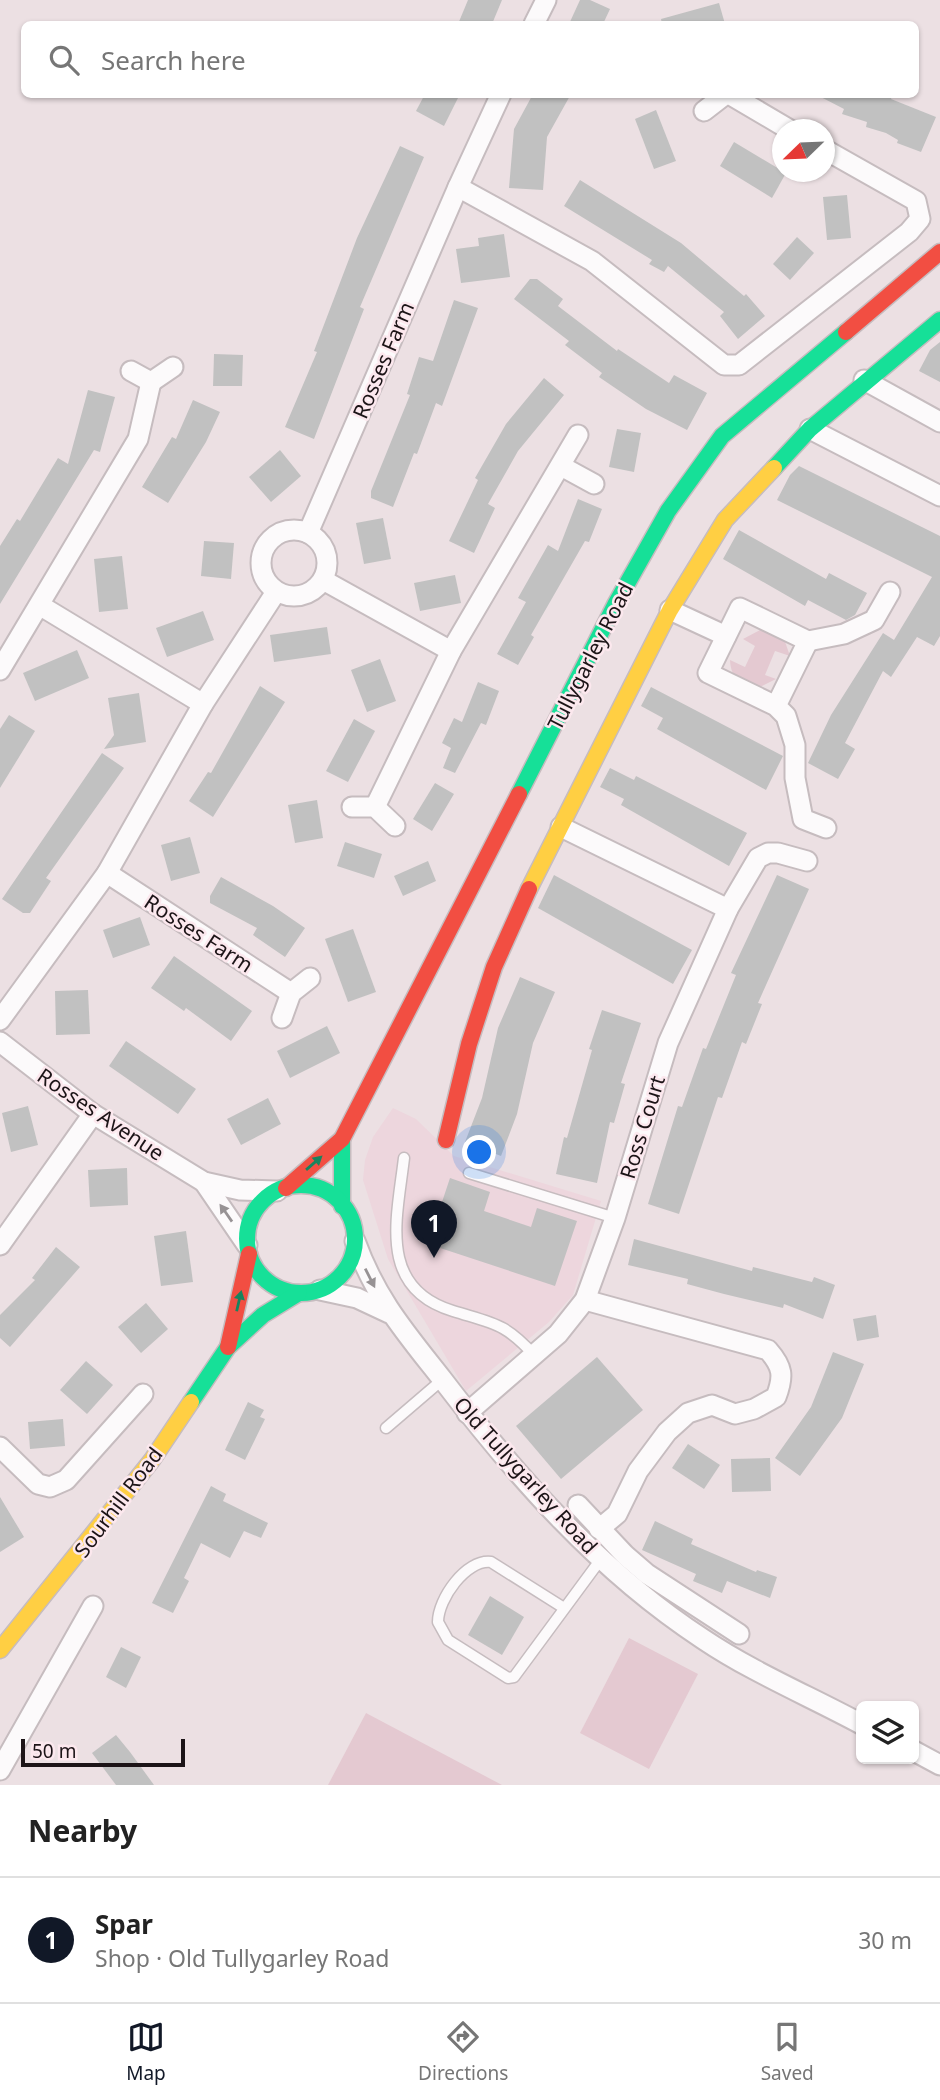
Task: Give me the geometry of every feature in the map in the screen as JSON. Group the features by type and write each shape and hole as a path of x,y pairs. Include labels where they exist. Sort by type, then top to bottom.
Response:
{"street":[{"path":"536,21 546,0"},
{"name":"Rosses Farm","path":"308,533 499,98"},
{"path":"705,111 723,98"},
{"path":"735,98 772,120"},
{"path":"458,187 592,261 724,365 739,365 909,232 920,219 916,201 835,155"},
{"name":"Tullygarley Road","path":"281,1189 342,1139 615,605 668,511 722,436 940,252"},
{"path":"446,1140 469,1044 494,967 529,888 670,610 725,520 810,429 864,380 940,320"},
{"path":"0,670 41,606 138,439 151,382 173,367"},
{"path":"131,371 151,382"},
{"path":"864,380 940,422"},
{"path":"810,429 940,496"},
{"path":"375,807 452,651 578,435"},
{"path":"561,466 594,484"},
{"path":"286,531 308,533 322,545 326,554 323,580 316,589 296,597 276,592 268,584 260,563 268,542 286,531"},
{"path":"323,580 452,651"},
{"path":"0,1020 107,873 203,704 276,592"},
{"path":"827,828 803,819 794,778 796,745 786,716 776,706 708,673 740,608 808,641 844,634 874,620 890,592"},
{"path":"41,606 203,704"},
{"path":"670,610 726,636"},
{"path":"776,706 808,641"},
{"path":"352,807 375,807 395,826"},
{"path":"561,827 728,909"},
{"name":"Ross Court","path":"467,1413 558,1334 585,1300 615,1218 668,1043 728,909 758,858 768,853 778,853 807,861"},
{"name":"Rosses Farm","path":"107,873 291,993"},
{"path":"282,1018 291,993 310,978"},
{"name":"Rosses Avenue","path":"0,1042 93,1114 204,1182 240,1190 281,1189"},
{"path":"0,1245 93,1114"},
{"name":"Tullygarley Road","path":"342,1139 342,1206"},
{"name":"Rosses Avenue","path":"204,1182 248,1250"},
{"path":"309,1186 324,1190 342,1206 353,1226 355,1241 345,1271 320,1290 299,1293 274,1286 261,1276 248,1250 248,1228 254,1212 281,1189 309,1186"},
{"name":"Old Tullygarley Road","path":"355,1241 367,1273 389,1312 467,1413 578,1540 704,1640 856,1721"},
{"name":"Sourhill Road","path":"228,1347 248,1250"},
{"name":"Old Tullygarley Road","path":"320,1290 357,1298 389,1312"},
{"name":"Sourhill Road","path":"0,1650 152,1460 228,1347 263,1315 299,1293"},
{"path":"585,1300 768,1350 781,1366 782,1381 776,1397 754,1409 734,1413 712,1405 688,1413 667,1432 638,1471 617,1514 599,1530"},
{"path":"0,1447 38,1484 50,1487 66,1480 143,1394"},
{"path":"578,1505 599,1530 647,1574 739,1634"},
{"path":"0,1770 93,1606"},
{"path":"919,1754 940,1765"}],"lane":[{"path":"404,1158 395,1231 399,1261 416,1292 436,1305 507,1327 535,1356"},
{"path":"469,1173 615,1218"},
{"path":"386,1428 442,1380"},
{"path":"564,1608 491,1562 482,1561 467,1570 442,1604 438,1622 448,1640 508,1678 519,1674 601,1559"}],"shaded area":[{"path":"762,629 783,636 790,656 775,651 765,675 776,679 756,689 737,679 732,672 730,660 745,667 755,646 743,639"},
{"path":"393,1108 416,1119 454,1156 601,1201 573,1295 549,1322 466,1391 388,1259 363,1180 365,1160 373,1137"},
{"path":"629,1638 698,1674 649,1769 580,1733"},
{"path":"366,1713 502,1785 328,1785"}],"building":[{"path":"468,0 502,0 493,21 459,21"},
{"path":"580,0 590,0 610,9 604,21 570,21"},
{"path":"719,3 724,21 661,21"},
{"path":"423,98 458,98 444,126 416,111"},
{"path":"531,98 569,98 547,137 543,190 509,188 514,129"},
{"path":"823,98 891,98 936,117 921,152 897,143 898,140 886,133 866,127 867,122 842,114 844,109"},
{"path":"656,110 676,161 654,169 635,119"},
{"path":"734,142 772,165 772,182 781,182 772,198 720,166"},
{"path":"400,146 424,157 360,307 364,309 314,439 285,427 317,352 314,351 357,238"},
{"path":"580,180 681,243 744,296 746,294 765,316 738,339 720,316 724,312 668,266 664,272 649,264 652,260 564,206"},
{"path":"847,195 851,238 827,240 823,197"},
{"path":"504,234 510,277 461,283 456,249 479,246 478,238"},
{"path":"797,237 814,253 790,280 773,264"},
{"path":"530,279 537,279 563,299 558,306 617,351 618,349 669,383 674,375 707,393 687,430 646,409 599,377 602,373 565,345 569,341 514,299"},
{"path":"454,300 478,308 442,406 436,403 393,507 371,498 371,491 410,395 407,394 419,357 433,361"},
{"path":"940,342 940,382 919,371 930,350"},
{"path":"214,354 243,355 242,386 213,386"},
{"path":"544,378 564,395 518,451 488,504 495,508 474,553 449,541 478,480 475,478 506,424"},
{"path":"88,390 115,397 100,452 94,450 0,604 0,546 17,519 20,521 58,458 68,464"},
{"path":"193,400 220,412 206,442 168,503 142,487 172,437 176,439"},
{"path":"617,429 641,433 634,472 609,467"},
{"path":"280,450 301,476 271,502 249,477"},
{"path":"799,466 940,536 940,636 934,646 917,637 891,677 883,671 845,743 855,749 838,779 808,763 831,715 883,633 894,640 932,577 777,500 790,475"},
{"path":"578,499 602,509 589,542 585,541 531,635 534,637 518,665 497,654 526,602 518,598 548,545 558,551"},
{"path":"383,518 391,559 364,564 356,523"},
{"path":"739,530 826,579 829,573 867,593 855,615 846,620 808,600 805,606 723,559"},
{"path":"204,541 234,543 231,579 201,576"},
{"path":"122,556 128,609 99,612 94,559"},
{"path":"455,575 461,603 420,611 414,583"},
{"path":"203,611 214,640 167,657 156,628"},
{"path":"327,627 331,654 274,662 270,635"},
{"path":"77,650 89,678 35,701 23,673"},
{"path":"380,659 396,701 367,712 351,670"},
{"path":"478,682 499,691 486,725 481,723 455,773 443,768 451,748 442,743 454,718 462,722"},
{"path":"260,686 285,702 213,817 189,801 208,772 211,773"},
{"path":"651,687 783,756 766,790 657,729 663,718 641,706"},
{"path":"139,693 146,742 104,749 114,735 108,698"},
{"path":"9,715 35,731 0,788 0,729"},
{"path":"354,719 375,731 348,782 326,771"},
{"path":"102,753 124,768 46,878 51,881 30,913 23,913 2,899"},
{"path":"610,768 634,780 636,776 747,833 729,866 621,805 624,799 600,787"},
{"path":"435,783 454,794 432,831 413,819"},
{"path":"317,800 323,838 295,843 288,805"},
{"path":"190,837 200,873 171,881 161,845"},
{"path":"345,842 382,854 374,878 337,866"},
{"path":"428,861 436,881 403,896 394,876"},
{"path":"554,875 692,950 673,984 538,908"},
{"path":"777,875 809,889 758,1003 762,1004 746,1044 742,1042 722,1098 718,1097 679,1214 648,1204 678,1106 682,1107 703,1048 706,1049 736,975 731,973"},
{"path":"221,877 273,906 305,928 285,957 253,935 257,928 210,903 210,896"},
{"path":"140,917 150,945 113,958 103,930"},
{"path":"353,929 376,992 348,1002 325,939"},
{"path":"174,956 252,1011 231,1041 186,1008 184,1011 151,988"},
{"path":"520,977 555,992 533,1043 517,1114 501,1156 465,1142 482,1098 498,1028"},
{"path":"88,990 90,1034 56,1035 55,991"},
{"path":"602,1010 641,1023 621,1083 625,1084 614,1123 610,1122 597,1183 556,1174 564,1137 567,1138 592,1050 589,1049"},
{"path":"327,1026 340,1053 290,1078 277,1051"},
{"path":"126,1041 196,1089 178,1114 109,1066"},
{"path":"268,1098 281,1124 241,1145 227,1119"},
{"path":"28,1106 38,1145 11,1152 2,1113"},
{"path":"127,1168 128,1205 90,1207 88,1170"},
{"path":"450,1178 490,1192 484,1211 531,1227 537,1208 577,1221 555,1286 428,1244"},
{"path":"186,1231 193,1282 161,1286 154,1236"},
{"path":"634,1239 752,1271 753,1267 812,1282 814,1277 835,1285 823,1319 784,1304 783,1308 724,1294 687,1284 688,1279 628,1265"},
{"path":"56,1247 80,1267 10,1347 0,1338 0,1315 35,1280 32,1278"},
{"path":"146,1303 168,1329 141,1353 118,1327"},
{"path":"876,1315 879,1337 857,1341 853,1319"},
{"path":"833,1352 864,1364 842,1418 800,1476 775,1458 811,1407"},
{"path":"597,1357 643,1410 561,1479 516,1426"},
{"path":"86,1361 113,1385 87,1414 60,1390"},
{"path":"248,1402 264,1410 260,1417 265,1419 245,1460 225,1450"},
{"path":"63,1419 65,1446 30,1449 28,1422"},
{"path":"688,1444 720,1465 704,1489 672,1468"},
{"path":"770,1458 771,1491 732,1492 731,1459"},
{"path":"211,1486 226,1494 223,1501 268,1523 261,1538 244,1531 230,1558 201,1543 184,1578 189,1581 173,1613 152,1603"},
{"path":"0,1497 24,1537 0,1552"},
{"path":"655,1521 693,1539 691,1544 756,1572 757,1570 777,1577 770,1598 727,1581 722,1593 693,1581 696,1574 642,1550"},
{"path":"490,1596 524,1617 502,1655 468,1635"},
{"path":"121,1647 141,1657 126,1688 106,1677"},
{"path":"116,1735 154,1785 116,1785 92,1753"}],"traffic: fast":[{"path":"774,468 810,429 940,320"},
{"path":"519,794 615,605 668,511 722,436 846,332"},
{"path":"342,1139 342,1206"},
{"path":"301,1185 322,1189 339,1201 351,1218 355,1239 351,1260 339,1277 322,1289 301,1293 280,1289 263,1277 251,1260 247,1239 251,1218 263,1201 280,1189 301,1185"},
{"path":"191,1402 228,1347 263,1315 299,1293"}],"traffic: slow":[{"path":"529,889 670,610 725,520 774,468"},
{"path":"0,1650 152,1460 191,1402"}],"traffic: jam":[{"path":"846,332 940,252"},
{"path":"286,1188 342,1139 519,794"},
{"path":"446,1140 469,1044 494,967 529,889"},
{"path":"228,1347 249,1254"}],"place":[{"name":"Spar","path":"434,1258"}]}
